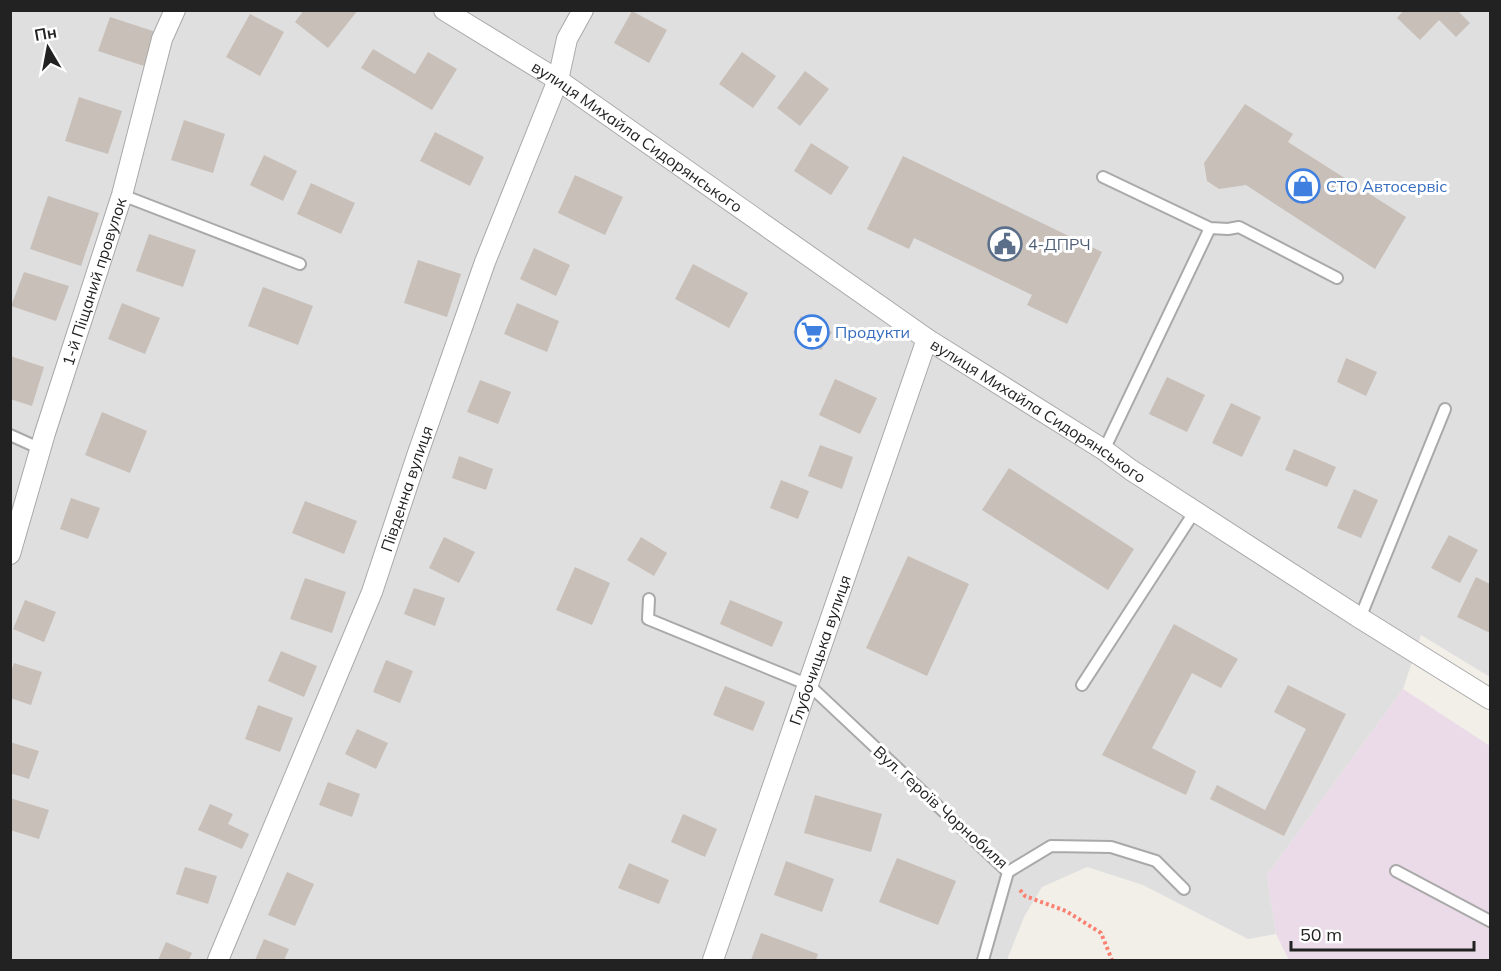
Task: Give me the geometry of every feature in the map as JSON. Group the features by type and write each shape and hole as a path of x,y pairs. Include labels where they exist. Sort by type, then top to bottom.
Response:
{"street":[{"name":"1-й Піщаний провулок","path":"10,554 122,195 162,39 176,10"},
{"name":"вулиця Михайла Сидорянського","path":"444,10 558,80 927,339 1104,450 1131,470 1360,618 1491,699"},
{"name":"Південна вулиця","path":"218,960 372,592 485,262 558,80 567,39 583,10"},
{"name":"Глубочицька вулиця","path":"713,960 927,339"}],"lane":[{"path":"1103,177 1210,228 1239,227 1337,278"},
{"path":"122,195 300,264"},
{"path":"1104,450 1210,228"},
{"path":"1360,618 1445,409"},
{"path":"10,435 41,449"},
{"path":"1082,684 1195,511"},
{"path":"649,599 648,619 808,685"},
{"name":"Вул. Героїв Чорнобиля","path":"808,685 1008,872 1052,846 1111,847 1156,861 1184,889"},
{"path":"1396,871 1491,921"},
{"path":"983,960 1008,872"}],"path":[{"path":"1008,872 1025,896 1066,911 1101,933 1112,960"}],"shaded area":[{"path":"10,11 1490,11 1490,677 1421,635 1403,689 1267,875 1276,934 1248,939 1143,885 1087,867 1042,887 1024,917 1007,960 11,960"},
{"path":"1403,689 1490,746 1490,960 1289,960 1276,934 1267,875"}],"building":[{"path":"304,10 358,10 328,48 295,22"},
{"path":"1404,10 1457,10 1470,23 1456,37 1439,20 1420,40 1397,18"},
{"path":"632,11 667,30 649,63 614,43"},
{"path":"250,14 284,32 260,76 226,57"},
{"path":"110,17 156,32 144,66 98,51"},
{"path":"373,49 415,74 428,52 457,69 432,110 361,68"},
{"path":"742,52 776,76 753,108 719,84"},
{"path":"805,71 829,89 800,126 777,108"},
{"path":"79,97 122,111 108,154 65,141"},
{"name":"СТО Автосервіс","path":"1245,104 1293,134 1288,142 1406,217 1375,269 1246,185 1219,189 1207,181 1204,163"},
{"path":"184,120 225,134 213,173 171,160"},
{"path":"435,132 484,157 470,186 420,161"},
{"path":"811,143 849,167 831,195 794,171"},
{"path":"264,155 297,171 283,201 250,185"},
{"name":"4-ДПРЧ","path":"903,156 1102,252 1067,324 1027,305 1032,295 914,238 909,249 867,229"},
{"path":"575,175 623,197 605,235 558,213"},
{"path":"311,183 355,203 341,234 297,214"},
{"path":"48,196 99,213 81,266 30,249"},
{"path":"149,234 196,250 183,287 136,271"},
{"path":"534,248 570,265 556,296 520,279"},
{"path":"418,260 461,274 447,317 404,303"},
{"path":"693,264 748,293 729,328 675,299"},
{"path":"24,272 69,286 56,321 11,306"},
{"path":"263,287 313,306 298,345 248,326"},
{"path":"122,303 160,318 145,354 108,339"},
{"path":"517,303 559,321 547,352 504,334"},
{"name":"Продукти","path":"801,316 832,332 821,350 793,333"},
{"path":"10,356 44,367 32,406 10,399"},
{"path":"1346,358 1377,372 1366,396 1337,382"},
{"path":"1167,377 1205,395 1187,432 1149,414"},
{"path":"835,379 877,398 860,434 819,415"},
{"path":"480,380 511,392 498,424 467,412"},
{"path":"1231,403 1261,417 1242,457 1212,443"},
{"path":"102,412 147,431 130,473 85,455"},
{"path":"820,445 853,457 842,489 808,476"},
{"path":"1294,449 1336,467 1327,487 1285,470"},
{"path":"459,456 493,469 486,490 452,478"},
{"path":"1009,468 1134,549 1108,590 982,510"},
{"path":"781,480 809,491 798,519 770,508"},
{"path":"1354,489 1378,500 1361,538 1337,528"},
{"path":"71,498 100,508 88,539 60,529"},
{"path":"305,501 357,521 344,554 292,533"},
{"path":"1449,535 1478,550 1460,583 1431,568"},
{"path":"444,537 475,552 459,583 429,568"},
{"path":"641,537 667,553 654,576 627,560"},
{"path":"908,556 969,584 927,676 866,648"},
{"path":"575,567 610,583 592,625 556,610"},
{"path":"1476,577 1490,584 1490,633 1457,617"},
{"path":"305,578 346,592 332,633 290,619"},
{"path":"414,588 445,598 435,626 404,614"},
{"path":"25,600 56,612 44,642 13,629"},
{"path":"730,600 783,622 772,647 720,624"},
{"path":"1174,624 1238,659 1221,688 1192,673 1152,748 1196,771 1186,795 1102,755"},
{"path":"281,651 317,666 304,697 268,681"},
{"path":"386,660 413,671 400,703 373,692"},
{"path":"14,663 42,672 31,705 10,698 10,675"},
{"path":"1288,685 1346,714 1284,836 1210,799 1217,785 1265,810 1306,729 1274,712"},
{"path":"725,686 765,702 753,731 713,715"},
{"path":"258,705 293,718 280,752 245,739"},
{"path":"357,729 388,743 376,769 345,754"},
{"path":"10,742 39,751 29,779 10,773"},
{"path":"328,782 360,794 352,817 319,805"},
{"path":"815,795 882,814 871,852 804,833"},
{"path":"10,798 49,810 39,839 10,830"},
{"path":"210,804 233,814 228,824 249,834 242,849 198,830"},
{"path":"683,814 717,829 705,857 671,842"},
{"path":"897,858 956,881 938,925 879,902"},
{"path":"786,861 834,879 822,912 774,895"},
{"path":"629,863 669,880 659,904 618,888"},
{"path":"185,867 217,876 208,904 176,894"},
{"path":"287,872 314,884 295,926 268,915"},
{"path":"761,933 818,954 816,960 751,960"},
{"path":"264,939 289,949 284,960 255,960"},
{"path":"166,942 192,953 189,960 158,960"}],"place":[{"name":"СТО Автосервіс","path":"1303,186"},
{"name":"4-ДПРЧ","path":"1005,244"},
{"name":"Продукти","path":"812,332"}]}
